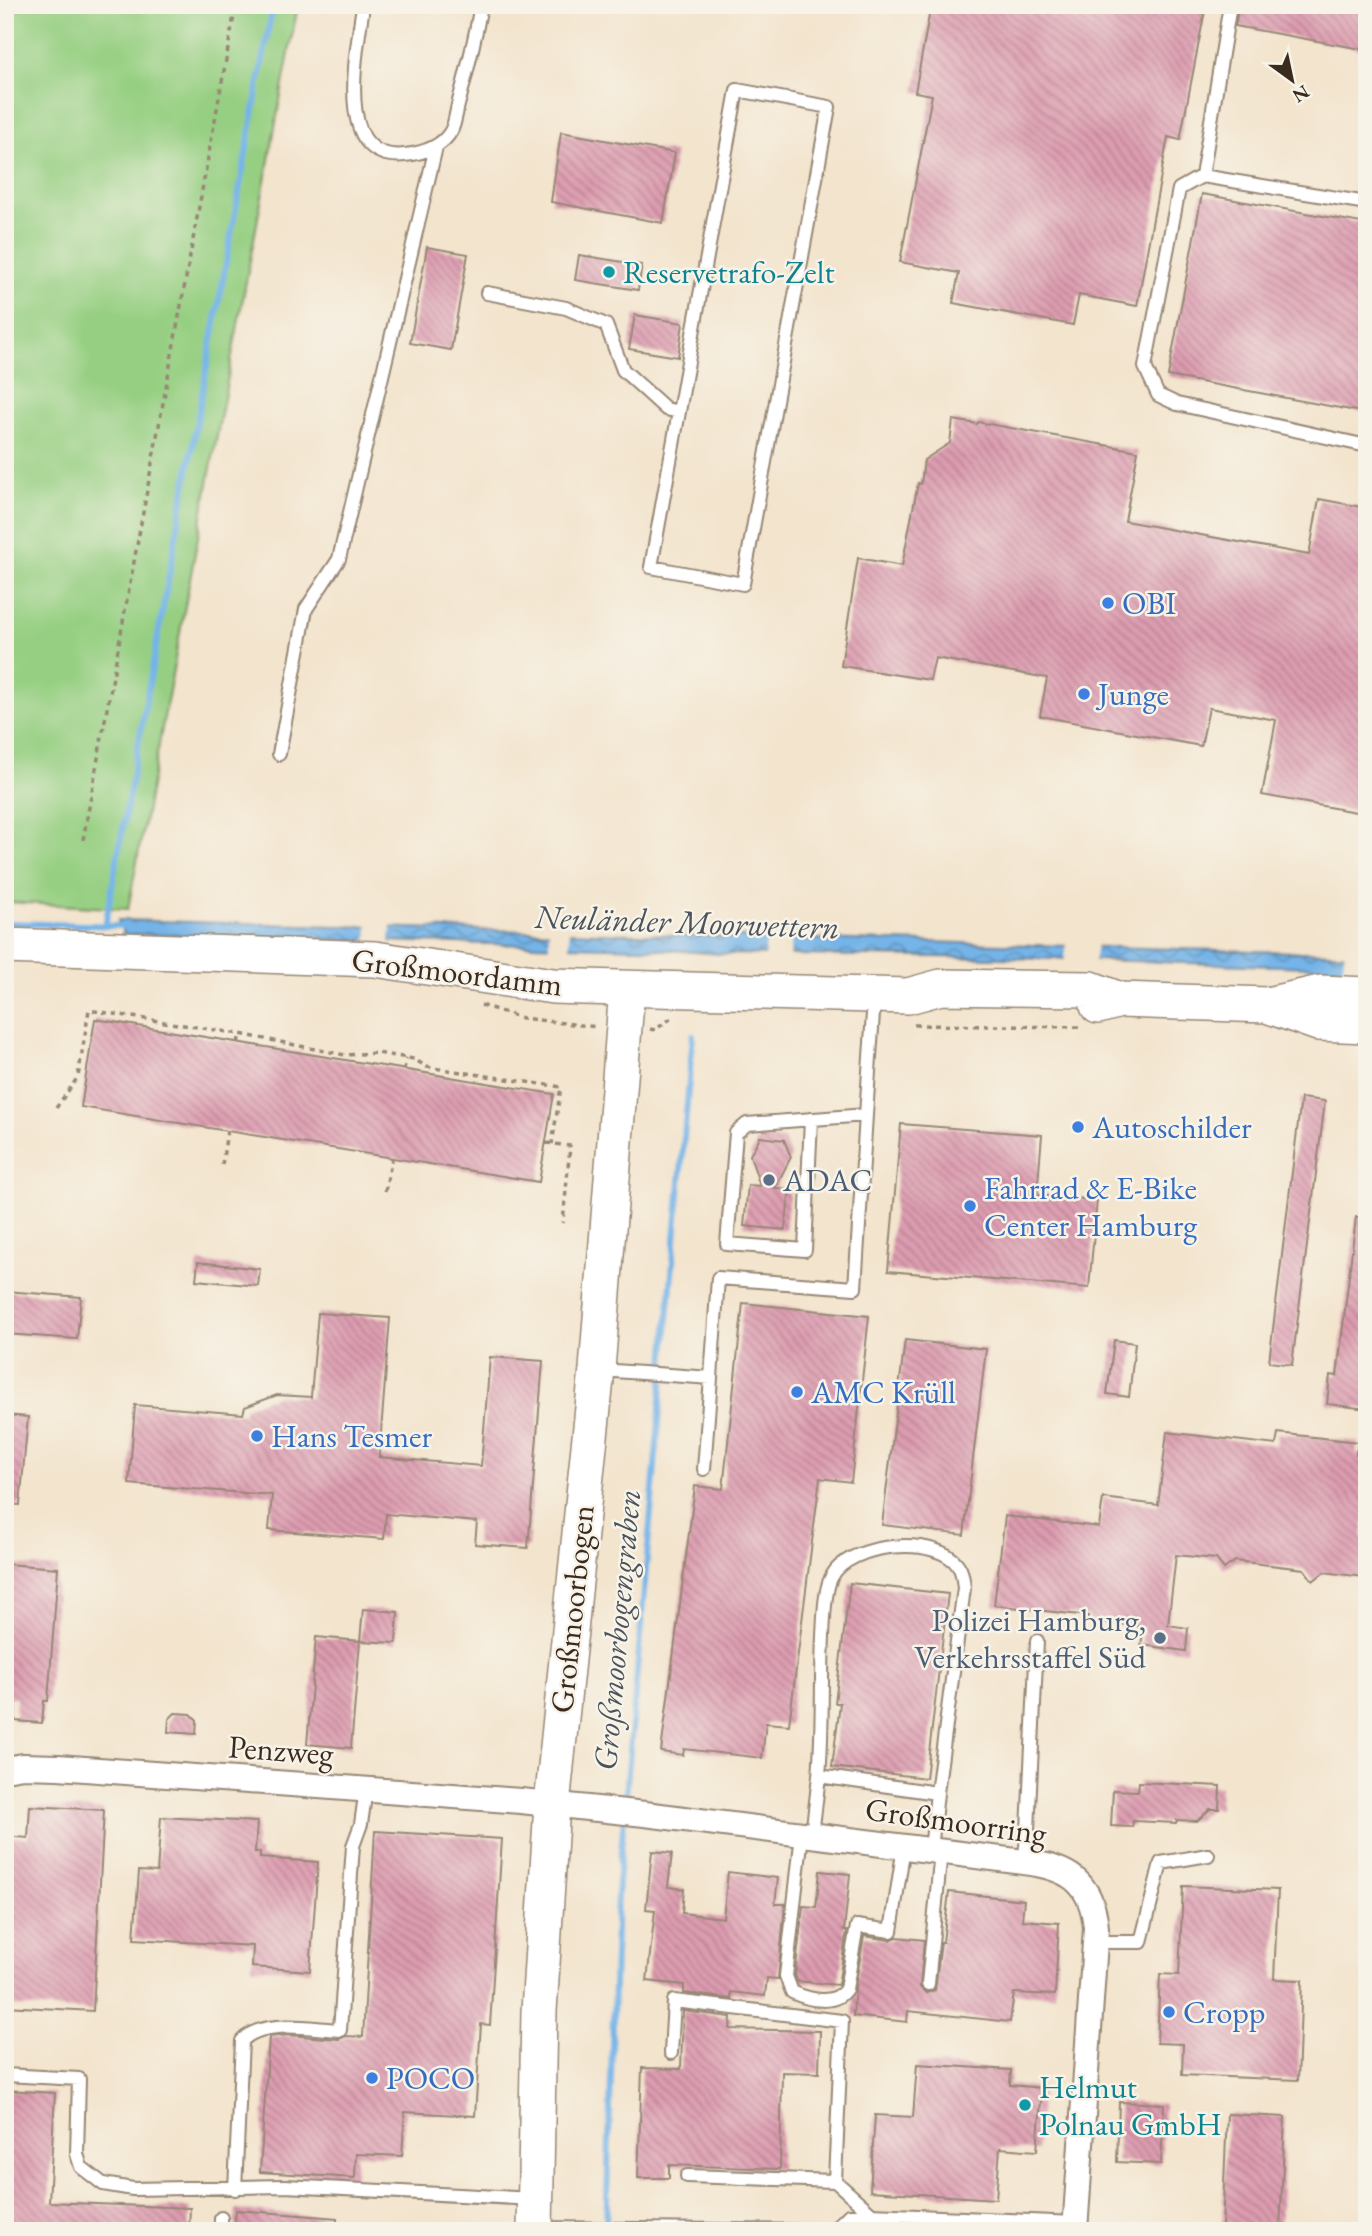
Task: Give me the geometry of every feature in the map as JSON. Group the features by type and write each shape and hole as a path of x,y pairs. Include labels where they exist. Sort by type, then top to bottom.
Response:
{"main road":[{"name":"Großmoordamm","path":"5,946 375,960 554,986 627,989 873,1009 941,987 1063,999 1087,1009 1120,1000 1267,1005 1320,993 1364,1004"},
{"name":"Großmoorbogen","path":"535,2219 538,2011 552,1805 597,1369 627,989"}],"street":[{"name":"Penzweg","path":"5,1769 23,1766 58,1767 552,1805"},
{"name":"Großmoorring","path":"552,1805 1024,1861 1057,1868 1078,1881 1094,1910 1095,1942 1075,2227"}],"lane":[{"path":"363,5 352,91 361,134 375,150 390,157 414,154 436,147 452,131 481,5"},
{"path":"1202,176 1230,5"},
{"path":"737,90 829,107 743,584 651,567 679,412 737,90"},
{"path":"279,754 306,609 339,559 436,147"},
{"path":"1367,203 1202,176 1179,190 1145,367 1158,395 1177,404 1367,446"},
{"path":"487,293 566,308 606,325 623,370 666,409 679,412"},
{"path":"704,1469 718,1278 855,1288 873,1009"},
{"path":"811,1119 805,1250 727,1244 736,1133 747,1124 811,1119 866,1115"},
{"path":"597,1369 710,1378"},
{"path":"904,1846 891,1931 857,1926 846,1989 841,1997 831,2000 803,1997 792,1992 786,1976 818,1776 824,1613 831,1578 843,1562 883,1546 933,1549 950,1557 959,1567 964,1588 937,1793 928,1984"},
{"path":"1024,1861 1028,1830 1037,1641"},
{"path":"818,1776 937,1793"},
{"path":"235,2189 242,2041 248,2033 271,2027 340,2030 353,1846 362,1824 366,1789"},
{"path":"1095,1942 1141,1942 1161,1863 1208,1854"},
{"path":"671,2053 674,2001 842,2021 835,2181"},
{"path":"5,2075 79,2079 78,2154 81,2167 103,2184 134,2189 285,2186 591,2228 822,2231"},
{"path":"687,2176 835,2181 872,2214"},
{"path":"832,2231 849,2215 872,2214 1075,2227"}],"path":[{"path":"83,840 236,5"},
{"path":"873,1009 1086,1027"},
{"path":"56,1108 78,1077 89,1010 240,1034 345,1055 377,1053 414,1059 427,1067 561,1087 552,1144"},
{"path":"583,1027 655,1030 674,1016"},
{"path":"238,1043 240,1034"},
{"path":"404,1070 407,1058"},
{"path":"222,1165 227,1131"},
{"path":"546,1143 570,1146 563,1223"},
{"path":"385,1191 392,1158"}],"green space":[{"path":"5,5 298,5 128,909 5,902"}],"water":[{"path":"118,920 1367,954 1367,969 1069,959 721,954 643,948 124,934"}],"pier":[{"path":"368,923 391,924 390,944 367,944"},
{"path":"549,929 569,930 569,949 549,949"},
{"path":"766,936 791,937 790,959 765,958"},
{"path":"1067,944 1097,944 1094,963 1064,962"},
{"path":"1345,950 1367,951 1367,972 1342,971"}],"building":[{"path":"931,5 1206,5 1180,140 1168,137 1137,306 1079,295 1073,325 953,303 959,273 900,262 932,95 915,92"},
{"path":"1239,5 1367,5 1367,50 1235,26"},
{"path":"561,132 675,153 663,223 551,202"},
{"path":"1202,194 1367,224 1367,413 1168,376"},
{"path":"427,247 468,254 451,350 410,343"},
{"name":"Reservetrafo-Zelt","path":"579,255 642,265 638,290 575,280"},
{"path":"635,315 683,323 678,357 629,349"},
{"name":"OBI","path":"953,420 978,422 1138,451 1125,521 1309,555 1319,499 1367,508 1367,814 1262,795 1276,720 1209,708 1201,746 1040,716 1047,678 935,658 930,680 841,666 858,558 902,566 924,460 950,443"},
{"path":"95,1019 554,1094 539,1182 81,1107"},
{"path":"1301,1098 1325,1101 1292,1365 1269,1362"},
{"name":"Fahrrad & E-Bike Center Hamburg","path":"901,1124 1042,1135 1037,1195 1097,1200 1089,1288 888,1271"},
{"name":"ADAC","path":"760,1137 784,1140 791,1157 775,1188 790,1189 785,1230 744,1226 748,1185 760,1186 750,1155"},
{"path":"1356,1217 1367,1217 1367,1409 1327,1404 1330,1375 1337,1376"},
{"path":"198,1262 260,1269 258,1286 196,1280"},
{"path":"5,1291 81,1297 77,1339 5,1334"},
{"path":"743,1303 869,1316 851,1482 820,1478 789,1725 766,1723 762,1758 684,1749 683,1755 661,1752 695,1486 723,1489"},
{"name":"Hans Tesmer","path":"318,1313 390,1318 379,1457 481,1466 490,1357 543,1361 528,1548 475,1544 477,1522 386,1514 384,1539 269,1530 272,1495 129,1484 135,1405 243,1414 245,1407 277,1395 311,1397"},
{"path":"905,1340 986,1349 964,1535 882,1525"},
{"path":"1114,1340 1135,1343 1129,1397 1107,1394"},
{"path":"5,1415 28,1417 20,1505 5,1504"},
{"path":"1167,1432 1276,1445 1278,1433 1358,1442 1356,1454 1367,1455 1367,1498 1362,1538 1367,1538 1367,1548 1363,1577 1324,1572 1313,1581 1304,1569 1235,1561 1224,1569 1216,1559 1176,1555 1168,1625 1188,1628 1186,1651 1141,1645 1144,1627 1088,1620 1088,1616 994,1605 1005,1516 1099,1527 1103,1498 1158,1505"},
{"path":"5,1564 58,1568 48,1701 44,1701 42,1723 15,1721 16,1698 5,1698"},
{"path":"850,1583 948,1594 926,1778 832,1767 840,1703 835,1703"},
{"path":"363,1609 398,1612 396,1643 360,1641"},
{"path":"316,1637 360,1641 351,1748 307,1744"},
{"path":"175,1713 191,1714 197,1720 196,1734 168,1732 169,1719"},
{"path":"1139,1782 1220,1786 1219,1809 1210,1809 1197,1821 1133,1821 1132,1827 1111,1826 1113,1790 1138,1791"},
{"path":"30,1806 104,1810 93,2011 5,2006 5,1836 28,1838"},
{"path":"161,1817 257,1822 255,1852 260,1852 260,1858 318,1862 310,1971 252,1967 253,1946 134,1939 139,1871 157,1872"},
{"path":"375,1831 502,1839 490,2025 481,2024 475,2116 405,2112 402,2156 356,2154 355,2178 260,2172 269,2037 363,2037"},
{"path":"652,1851 672,1853 668,1887 684,1889 682,1913 723,1918 728,1872 778,1878 775,1904 785,1904 778,1979 767,1978 765,1996 731,1992 731,1999 684,1993 684,1985 647,1981 655,1910 646,1909"},
{"path":"820,1871 850,1874 844,1931 847,1931 838,1985 797,1981 795,1975 803,1906 816,1907"},
{"path":"1183,1886 1278,1890 1274,1979 1302,1980 1298,2080 1182,2075 1183,2044 1157,2043 1160,1974 1179,1975"},
{"path":"949,1892 1024,1900 1022,1920 1059,1923 1055,1995 1014,1993 1010,2022 908,2011 907,2022 853,2016 864,1936 890,1940 897,1937 924,1940 920,1987 926,1993 935,1990"},
{"path":"683,2011 731,2017 730,2029 820,2031 819,2073 782,2072 780,2169 669,2165 669,2178 638,2178 642,2068 681,2069"},
{"path":"917,2064 1011,2070 1010,2085 1042,2088 1037,2151 1000,2148 996,2199 870,2191 875,2115 913,2117"},
{"path":"5,2090 55,2093 49,2202 190,2208 189,2231 5,2231"},
{"path":"1119,2102 1164,2104 1161,2164 1117,2162"},
{"path":"1227,2114 1285,2117 1280,2231 1222,2230"},
{"path":"236,2210 337,2218 337,2231 234,2231"}],"waterway":[{"path":"105,926 273,5"},
{"name":"Neuländer Moorwettern","path":"5,923 126,926"},
{"name":"Großmoorbogengraben","path":"625,1807 693,1035"},
{"name":"Großmoorbogengraben","path":"606,2230 617,1895 624,1817"}],"place":[{"name":"Reservetrafo-Zelt","path":"609,272"},
{"name":"OBI","path":"1108,603"},
{"name":"Junge","path":"1084,694"},
{"name":"Autoschilder","path":"1078,1127"},
{"name":"ADAC","path":"769,1180"},
{"name":"Fahrrad & E-Bike Center Hamburg","path":"970,1206"},
{"name":"AMC Krüll","path":"797,1392"},
{"name":"Hans Tesmer","path":"257,1436"},
{"name":"Polizei Hamburg, Verkehrsstaffel Süd","path":"1160,1638"},
{"name":"Cropp","path":"1169,2012"},
{"name":"POCO","path":"372,2078"},
{"name":"Helmut Polnau GmbH","path":"1025,2105"}]}
